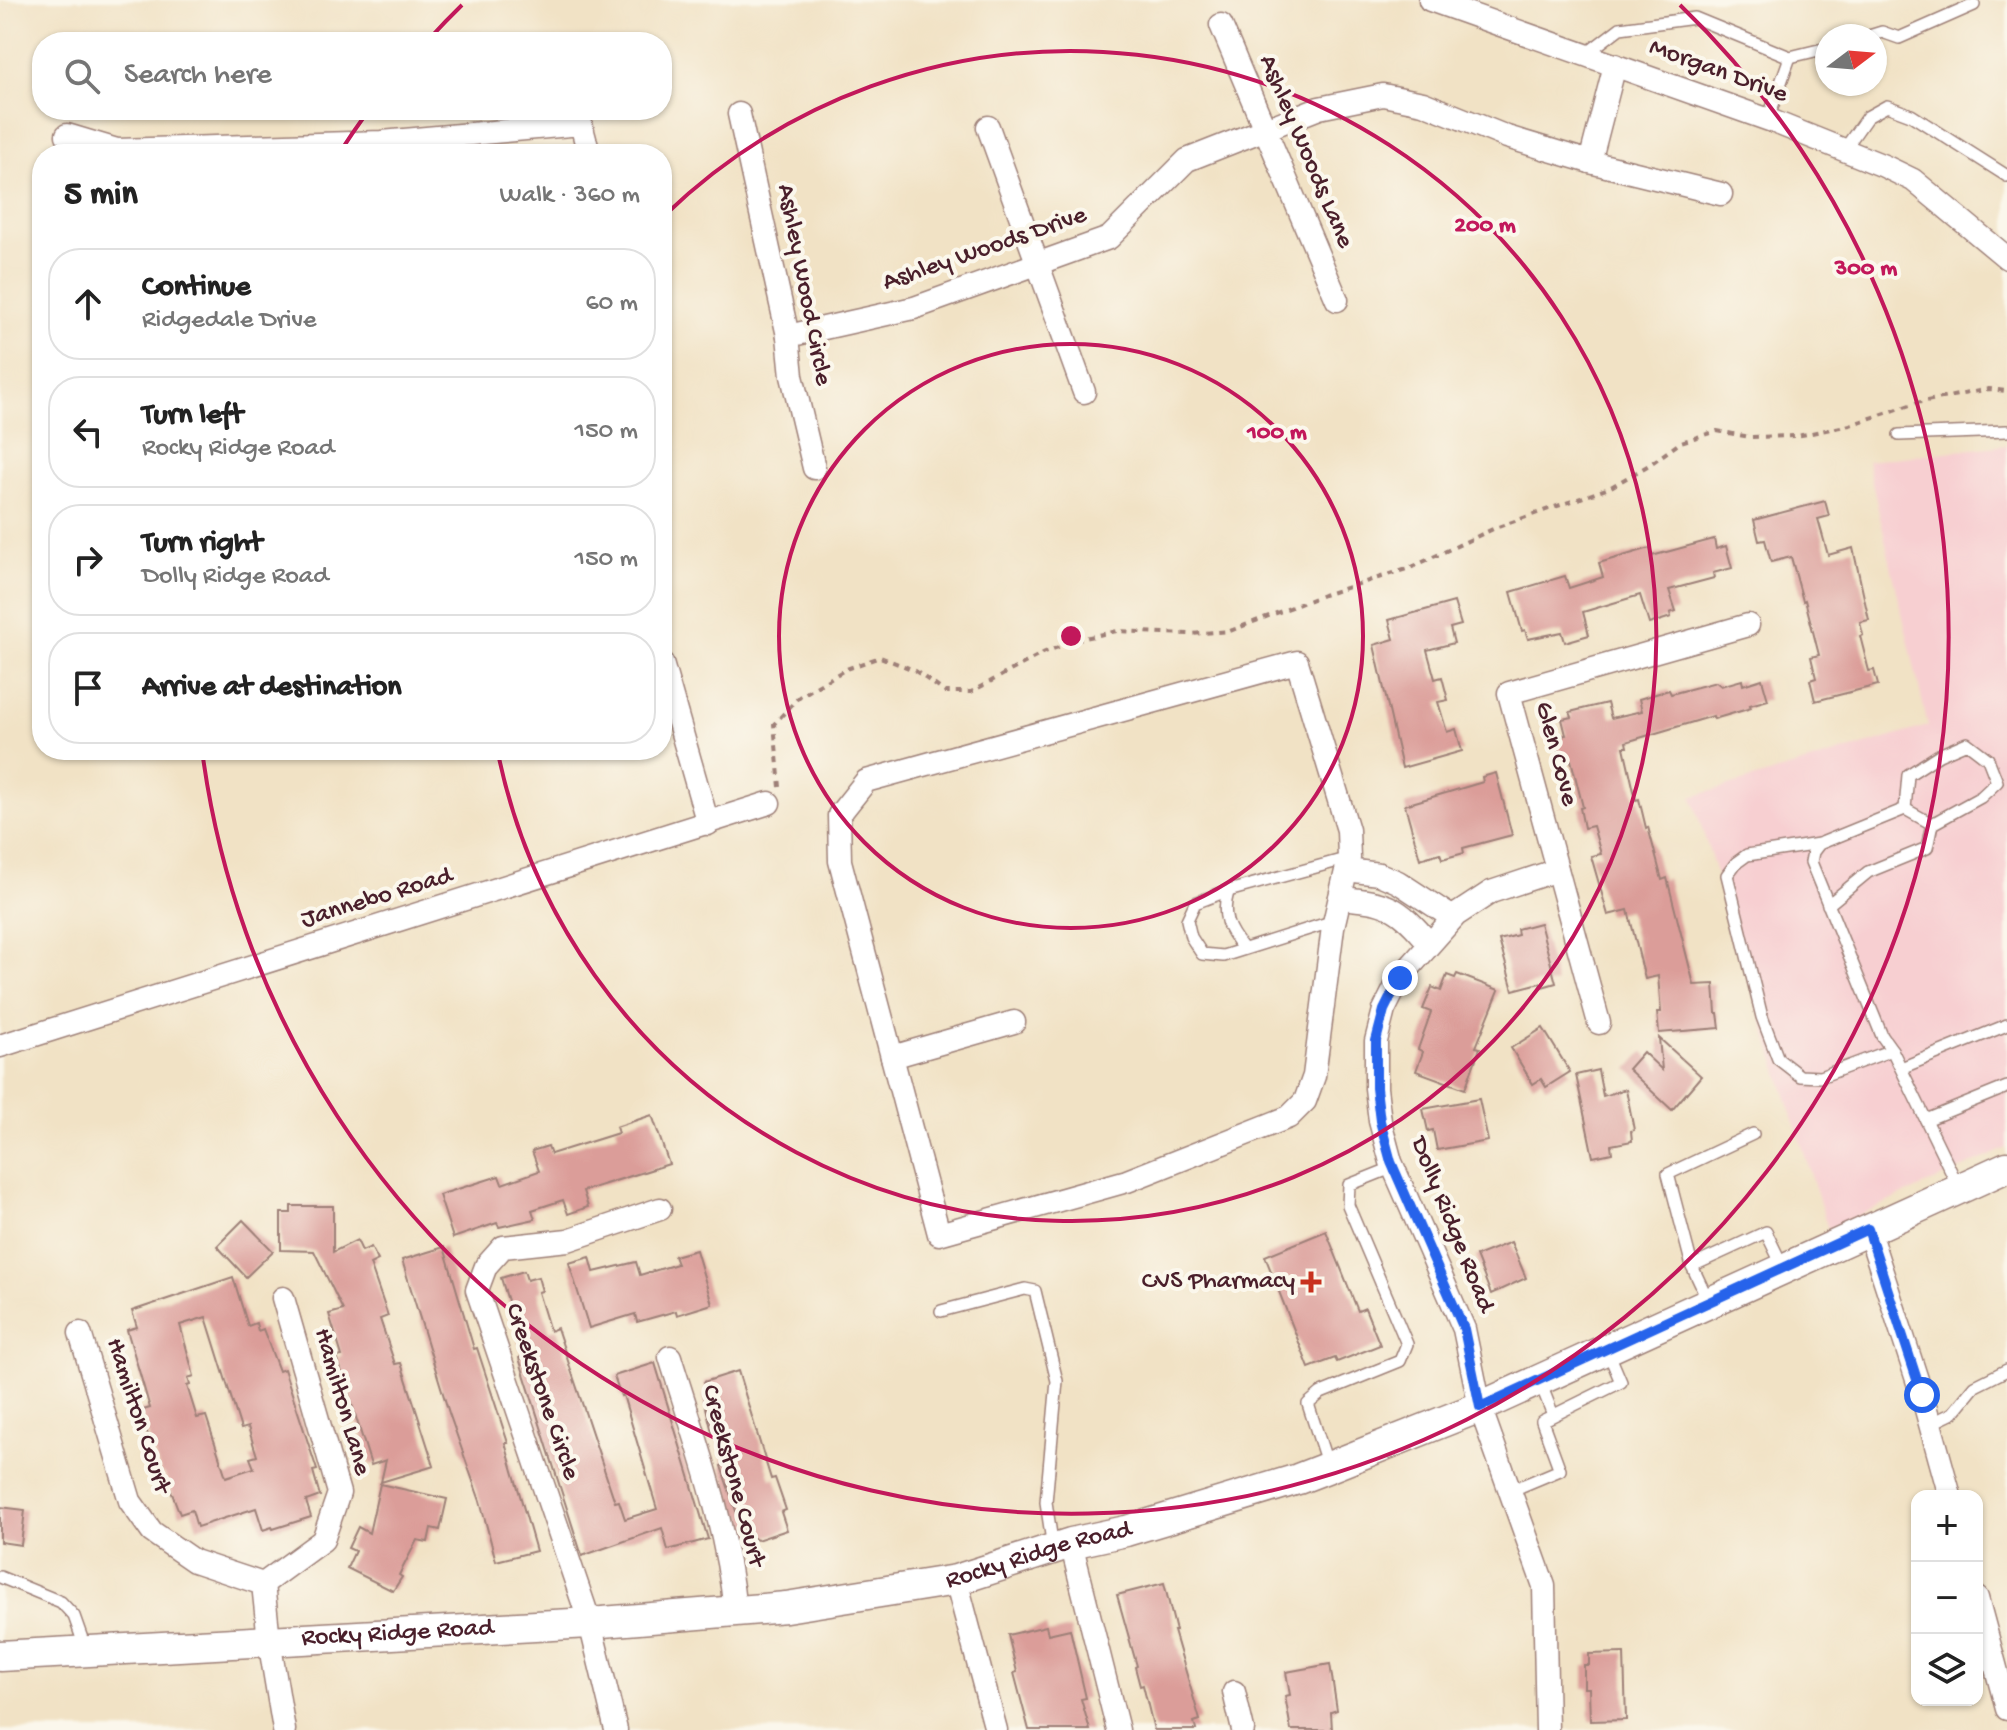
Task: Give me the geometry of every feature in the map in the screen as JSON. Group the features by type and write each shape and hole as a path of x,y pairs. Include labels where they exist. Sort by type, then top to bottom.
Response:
{"main road":[{"name":"Rocky Ridge Road","path":"0,1656 590,1623 786,1607 956,1580 1329,1467 1480,1407 2007,1167"}],"street":[{"name":"Morgan Drive","path":"1430,0 1768,119 1913,180 2006,255"},
{"name":"Ashley Woods Lane","path":"1221,25 1337,300"},
{"path":"1590,162 1615,65"},
{"name":"Ashley Woods Drive","path":"788,336 914,308 1109,238 1187,160 1319,108 1383,95 1423,103 1507,137 1590,162 1721,194"},
{"name":"Ashley Wood Circle","path":"739,114 788,336 792,376 814,468"},
{"path":"316,144 382,142 581,124 586,144"},
{"path":"988,127 1084,392"},
{"path":"67,135 97,144"},
{"name":"Glen Cove","path":"1599,1023 1509,693 1748,625"},
{"path":"1297,662 1348,830 1348,864 1334,921 1314,1076 1305,1101 1289,1117 1127,1181 939,1234 840,861 839,815 866,781 1297,662"},
{"path":"672,698 708,824"},
{"name":"Jannebo Road","path":"0,1046 769,803"},
{"path":"1348,864 1398,882 1453,918"},
{"name":"Dolly Ridge Road","path":"1547,1730 1544,1586 1480,1407 1464,1329 1394,1167 1380,1121 1376,1041 1384,1010 1400,978 1453,918 1491,892 1557,870"},
{"path":"1340,898 1373,900 1406,916 1429,943"},
{"path":"892,1057 1014,1022"},
{"name":"Creekstone Circle","path":"590,1623 477,1290 486,1266 503,1247 568,1240 660,1209"},
{"path":"1868,1229 1948,1490"},
{"name":"Hamilton Lane","path":"263,1584 323,1540 339,1493 283,1298"},
{"name":"Hamilton Court","path":"80,1333 130,1501 152,1532 194,1561 263,1584"},
{"name":"Creekstone Court","path":"670,1357 720,1522 735,1611"},
{"path":"1062,1546 1118,1730"},
{"path":"956,1580 996,1730"},
{"path":"263,1584 284,1730"},
{"path":"1983,1620 2007,1709"},
{"path":"590,1623 616,1730"},
{"path":"1234,1692 1243,1730"}],"lane":[{"path":"1887,34 1899,38 1974,5"},
{"path":"1586,55 1620,28 1695,18 1790,57 1815,51"},
{"path":"1768,119 1790,57"},
{"path":"1844,150 1867,117 1887,106 1911,115 2007,176"},
{"path":"1899,435 2007,431"},
{"path":"1828,905 1868,872 1927,848 1932,824 1981,797 1997,782 1988,759 1967,743 1939,755 1908,775 1905,809"},
{"path":"1905,809 1932,824"},
{"path":"1892,1050 1820,1077 1800,1076 1778,1059 1762,1017 1727,875 1747,855 1819,844 1905,809"},
{"path":"1819,844 1811,862 1828,905 1882,1036 1892,1050 1959,1189"},
{"path":"1334,921 1223,956 1202,954 1191,937 1187,920 1195,903 1228,892 1348,864"},
{"path":"1228,892 1225,904 1229,931 1243,948"},
{"path":"1901,1068 2007,1025"},
{"path":"1926,1120 2007,1087"},
{"path":"1709,1302 1692,1266 1668,1174 1753,1134"},
{"path":"1329,1467 1308,1404 1321,1393 1400,1361 1407,1344 1348,1205 1349,1185 1394,1167"},
{"path":"1692,1266 1766,1232 1783,1268"},
{"path":"941,1311 1025,1289 1035,1291 1057,1381 1046,1502 1062,1546"},
{"path":"1510,1491 1560,1470 1542,1421 1621,1382 1607,1349"},
{"path":"1930,1424 1953,1413 1975,1386 2007,1370"},
{"path":"1539,1380 1553,1415"},
{"path":"0,1577 61,1602 74,1616 86,1651"}],"path":[{"path":"769,803 781,796 774,724 799,697 846,669 880,657 914,670 945,692 971,692 1045,652 1080,639 1117,631 1191,634 1230,631 1323,595 1410,568 1495,528 1609,488 1681,442 1717,431 1750,437 1797,436 1850,425 1916,403 1989,389 2007,391"}],"shaded area":[{"path":"2007,445 2007,1148 1828,1229 1692,797 1928,726 1867,461"}],"building":[{"path":"1825,501 1829,516 1818,519 1828,555 1853,548 1869,620 1860,622 1863,635 1860,636 1869,671 1874,670 1878,685 1815,701 1810,680 1816,678 1811,657 1819,655 1791,557 1771,562 1765,540 1759,541 1754,520"},
{"path":"1714,539 1716,549 1726,546 1732,568 1713,573 1714,578 1669,590 1676,611 1670,613 1671,617 1649,624 1640,595 1583,612 1589,635 1565,642 1562,632 1528,639 1525,630 1522,631 1511,592 1565,576 1569,588 1603,577 1599,563 1650,548 1652,556"},
{"path":"1454,602 1461,625 1450,628 1454,643 1427,650 1435,679 1442,677 1448,700 1438,702 1447,732 1456,729 1462,751 1402,768 1374,645 1394,639 1389,620"},
{"path":"1762,679 1768,700 1714,719 1713,716 1626,742 1627,747 1624,747 1636,800 1639,799 1662,880 1667,878 1694,985 1714,984 1720,1028 1659,1033 1658,976 1645,979 1628,910 1608,915 1591,856 1601,854 1593,826 1584,828 1580,808 1583,807 1571,760 1561,762 1556,737 1566,735 1562,719 1572,717 1570,712 1607,703 1611,718 1642,711 1639,699 1669,690 1671,694 1716,682 1721,686 1742,680 1743,685"},
{"path":"1496,773 1512,835 1463,848 1464,853 1442,859 1440,853 1420,859 1405,805 1483,782 1482,777"},
{"path":"1540,923 1556,983 1542,987 1540,983 1513,990 1499,940 1518,935 1517,929"},
{"path":"1457,974 1499,990 1476,1047 1480,1048 1465,1089 1416,1071 1423,1052 1418,1049 1431,1012 1423,1009 1432,987 1441,991 1447,975 1455,978"},
{"path":"1543,1028 1570,1072 1546,1087 1541,1079 1533,1084 1511,1048"},
{"path":"1659,1038 1701,1076 1672,1110 1628,1069 1643,1052 1662,1070"},
{"path":"1598,1070 1603,1096 1626,1089 1634,1130 1631,1131 1632,1141 1611,1145 1612,1153 1593,1157 1576,1075"},
{"path":"1479,1099 1488,1141 1437,1150 1433,1130 1428,1131 1423,1109"},
{"path":"652,1115 669,1164 583,1191 588,1207 568,1214 563,1200 532,1210 535,1219 499,1227 497,1223 453,1238 439,1195 499,1176 502,1184 539,1171 532,1151 548,1146 551,1154 618,1133 616,1127"},
{"path":"291,1206 333,1206 333,1252 357,1240 362,1251 371,1247 378,1260 370,1264 388,1316 380,1319 395,1364 401,1363 434,1466 381,1482 386,1460 371,1465 337,1357 342,1356 329,1314 343,1310 314,1251 281,1250 281,1213 291,1213"},
{"path":"243,1220 273,1251 246,1277 217,1246"},
{"name":"CVS Pharmacy","path":"1326,1231 1358,1311 1365,1308 1380,1345 1337,1362 1335,1358 1309,1368 1265,1256"},
{"path":"1511,1242 1526,1278 1491,1294 1476,1256"},
{"path":"444,1247 474,1349 477,1348 508,1443 505,1443 536,1551 496,1561 480,1501 402,1260"},
{"path":"696,1250 712,1304 677,1315 676,1311 637,1322 635,1314 589,1328 569,1263 590,1257 594,1272 636,1262 640,1275 677,1264 674,1256"},
{"path":"524,1271 527,1280 538,1277 542,1291 538,1292 550,1331 557,1328 615,1502 619,1501 625,1519 657,1509 623,1395 614,1376 655,1363 708,1539 668,1550 662,1528 582,1556 519,1358 523,1356 520,1340 501,1278"},
{"path":"233,1277 248,1326 256,1323 258,1331 263,1329 279,1371 284,1369 317,1470 313,1471 320,1496 306,1501 311,1517 263,1530 256,1508 197,1527 192,1510 180,1514 164,1473 161,1474 140,1411 150,1408 127,1330 137,1327 132,1311","holes":["206,1317 241,1429 248,1427 257,1456 250,1458 254,1468 226,1477 206,1416 197,1418 187,1386 190,1385 188,1378 194,1376 180,1325"]},
{"path":"738,1371 771,1479 775,1478 786,1510 781,1512 787,1530 757,1540 751,1536 742,1516 738,1517 721,1466 724,1465 717,1431 712,1432 703,1395 708,1393 704,1382"},
{"path":"380,1484 447,1499 440,1530 431,1528 428,1542 417,1540 393,1591 347,1568 355,1551 348,1548 358,1527 369,1533"},
{"path":"0,1507 25,1510 21,1545 0,1542"},
{"path":"1164,1583 1174,1631 1200,1720 1194,1722 1196,1730 1154,1730 1117,1595"},
{"path":"1046,1626 1048,1634 1070,1629 1086,1698 1081,1699 1090,1730 1029,1730 1008,1635"},
{"path":"1624,1653 1626,1720 1590,1721 1589,1688 1584,1688 1584,1665 1589,1665 1589,1654"},
{"path":"1330,1664 1337,1710 1331,1712 1332,1730 1291,1730 1285,1696 1290,1695 1286,1672"}],"place":[{"name":"CVS Pharmacy","path":"1311,1282"}],"route":[{"path":"1400,978 1384,1010 1376,1041 1380,1121 1391,1162 1464,1329 1480,1407 1868,1229 1922,1395"}]}
